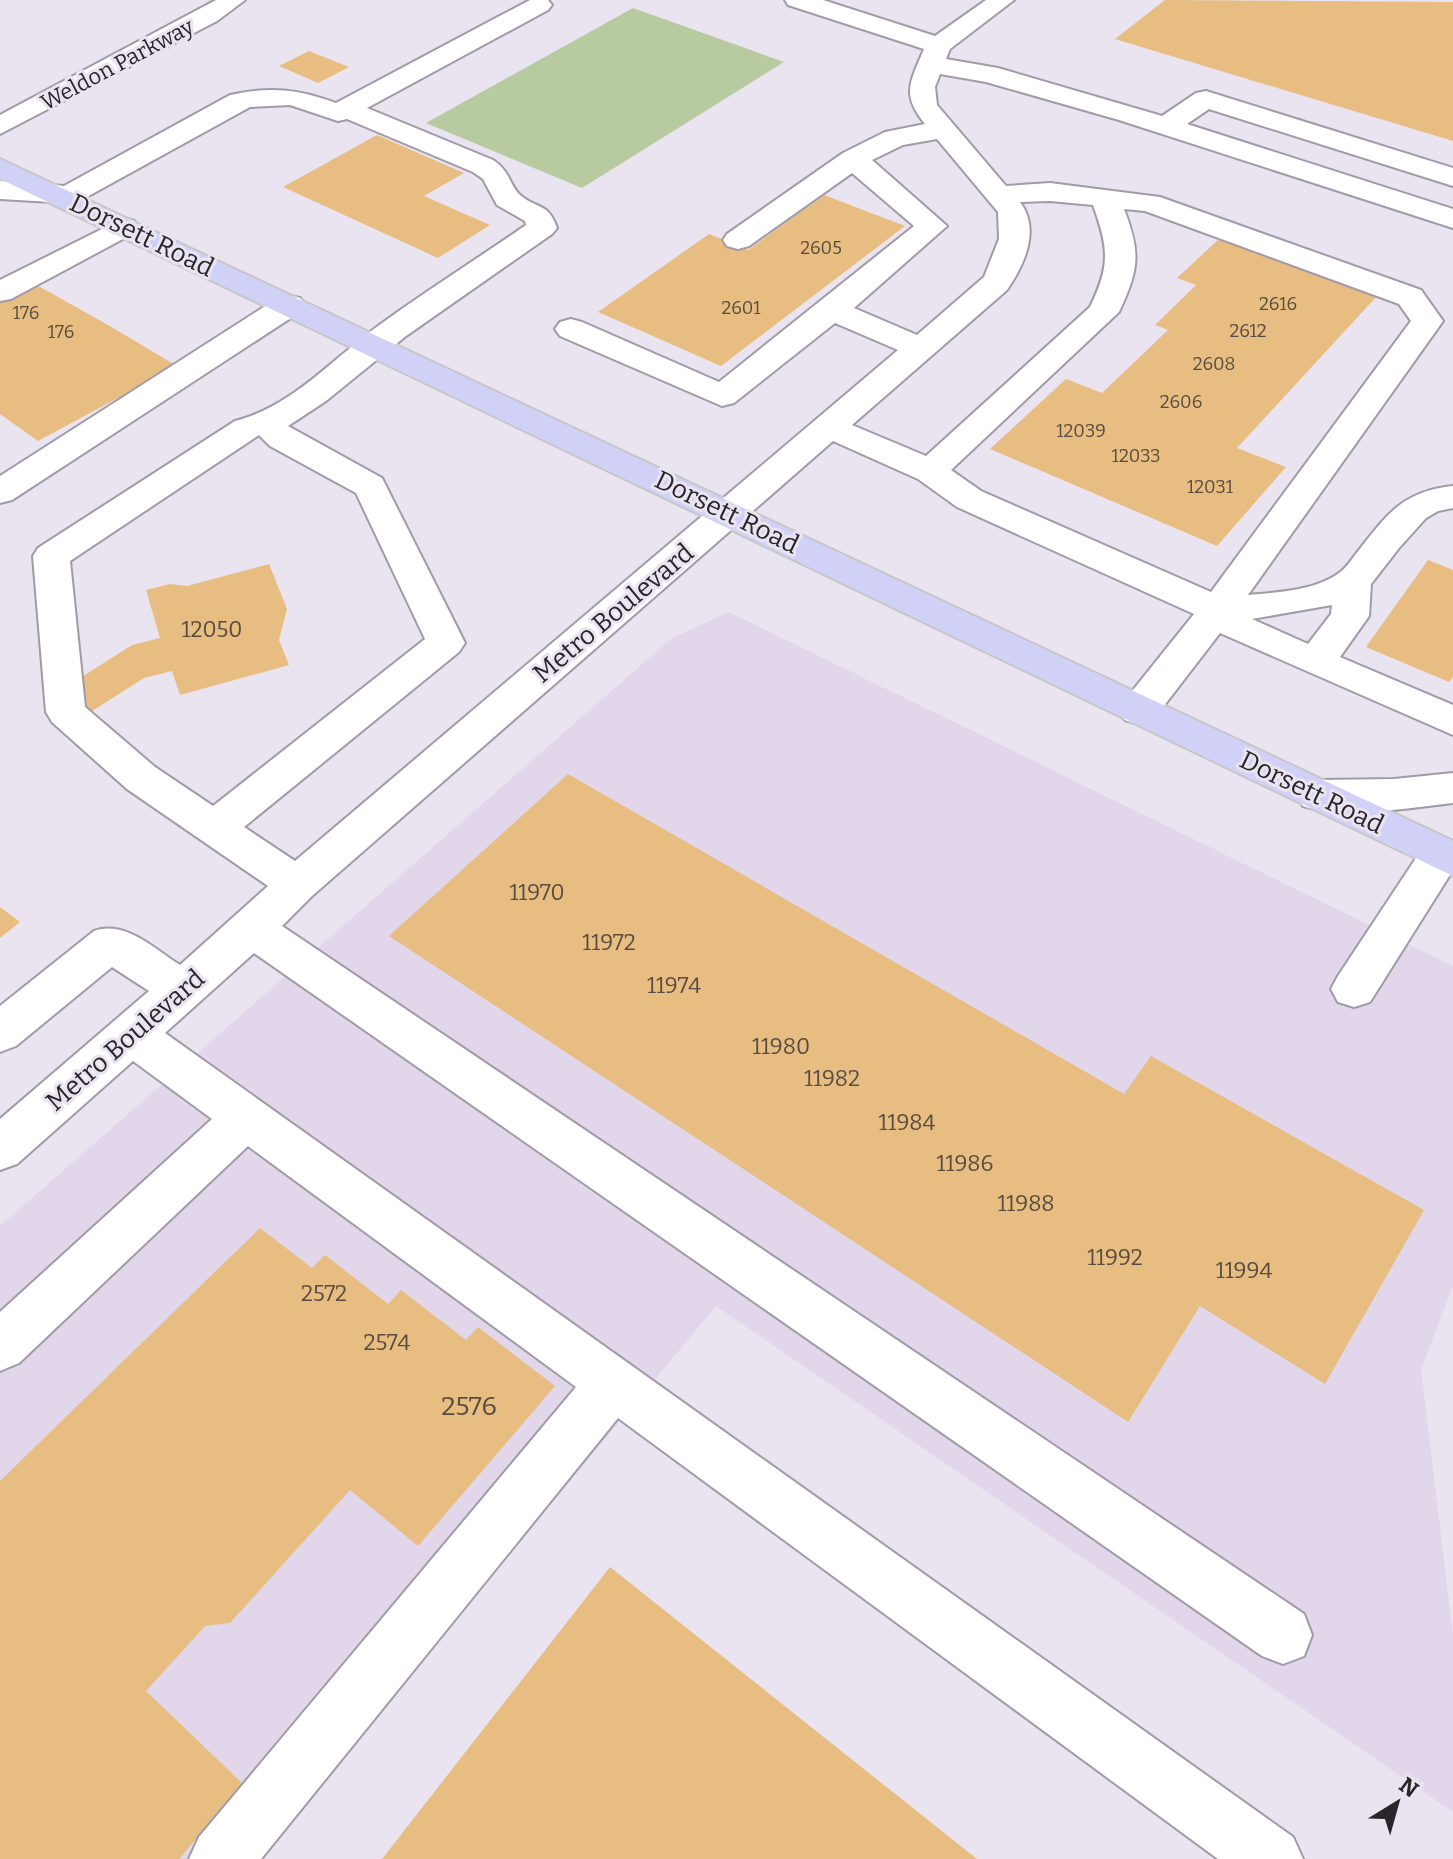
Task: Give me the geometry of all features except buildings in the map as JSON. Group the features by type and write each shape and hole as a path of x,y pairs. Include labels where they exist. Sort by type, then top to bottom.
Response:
{"main road":[{"name":"Dorsett Road","path":"0,168 731,513 1447,857"}],"street":[{"name":"Weldon Parkway","path":"0,126 233,0"},
{"path":"797,0 867,22 935,55 989,74 1165,126 1453,219"},
{"path":"935,55 1002,0"},
{"path":"0,190 60,196 240,101 265,93 290,95 338,113 539,5"},
{"path":"867,22 889,7"},
{"name":"Metro Boulevard","path":"0,1149 252,929 297,884 975,304 1006,268 1014,249 1016,228 1012,211 924,106 922,87 935,55"},
{"path":"0,95 90,77"},
{"path":"1165,126 1206,99 1453,177"},
{"path":"297,884 141,778 66,712 51,556 247,428 267,424 326,384 374,344 542,228 538,216 507,199 495,174 483,166 346,109"},
{"path":"738,240 853,159 895,138 944,129"},
{"path":"571,329 722,396 932,226 853,159"},
{"path":"1001,195 1050,192 1150,203 1359,276 1410,297 1427,321 1218,610 1139,710"},
{"path":"930,471 1103,312 1119,280 1124,254 1105,198"},
{"path":"1,291 124,227"},
{"path":"0,492 289,305"},
{"path":"832,310 921,348"},
{"path":"214,828 446,643 370,486 282,439 267,424"},
{"path":"829,427 930,471 969,499 1218,610 1239,629 1453,721"},
{"path":"0,452 35,471"},
{"path":"1218,610 1275,604 1320,594 1353,581 1415,506 1439,497 1453,497"},
{"path":"1316,661 1350,616 1353,581"},
{"path":"1318,795 1394,794 1453,788"},
{"path":"1354,989 1447,857"},
{"path":"252,929 1283,1635"},
{"path":"0,1033 110,943 183,990"},
{"path":"132,1034 1271,1859"},
{"path":"0,1346 246,1118"},
{"path":"221,1859 613,1384"}],"shaded area":[{"path":"729,612 1453,966 1453,1286 1421,1369 1453,1636 1453,1812 716,1306 254,1859 0,1859 0,1226 672,638"}],"green space":[{"path":"633,8 784,62 582,188 426,123"}]}
